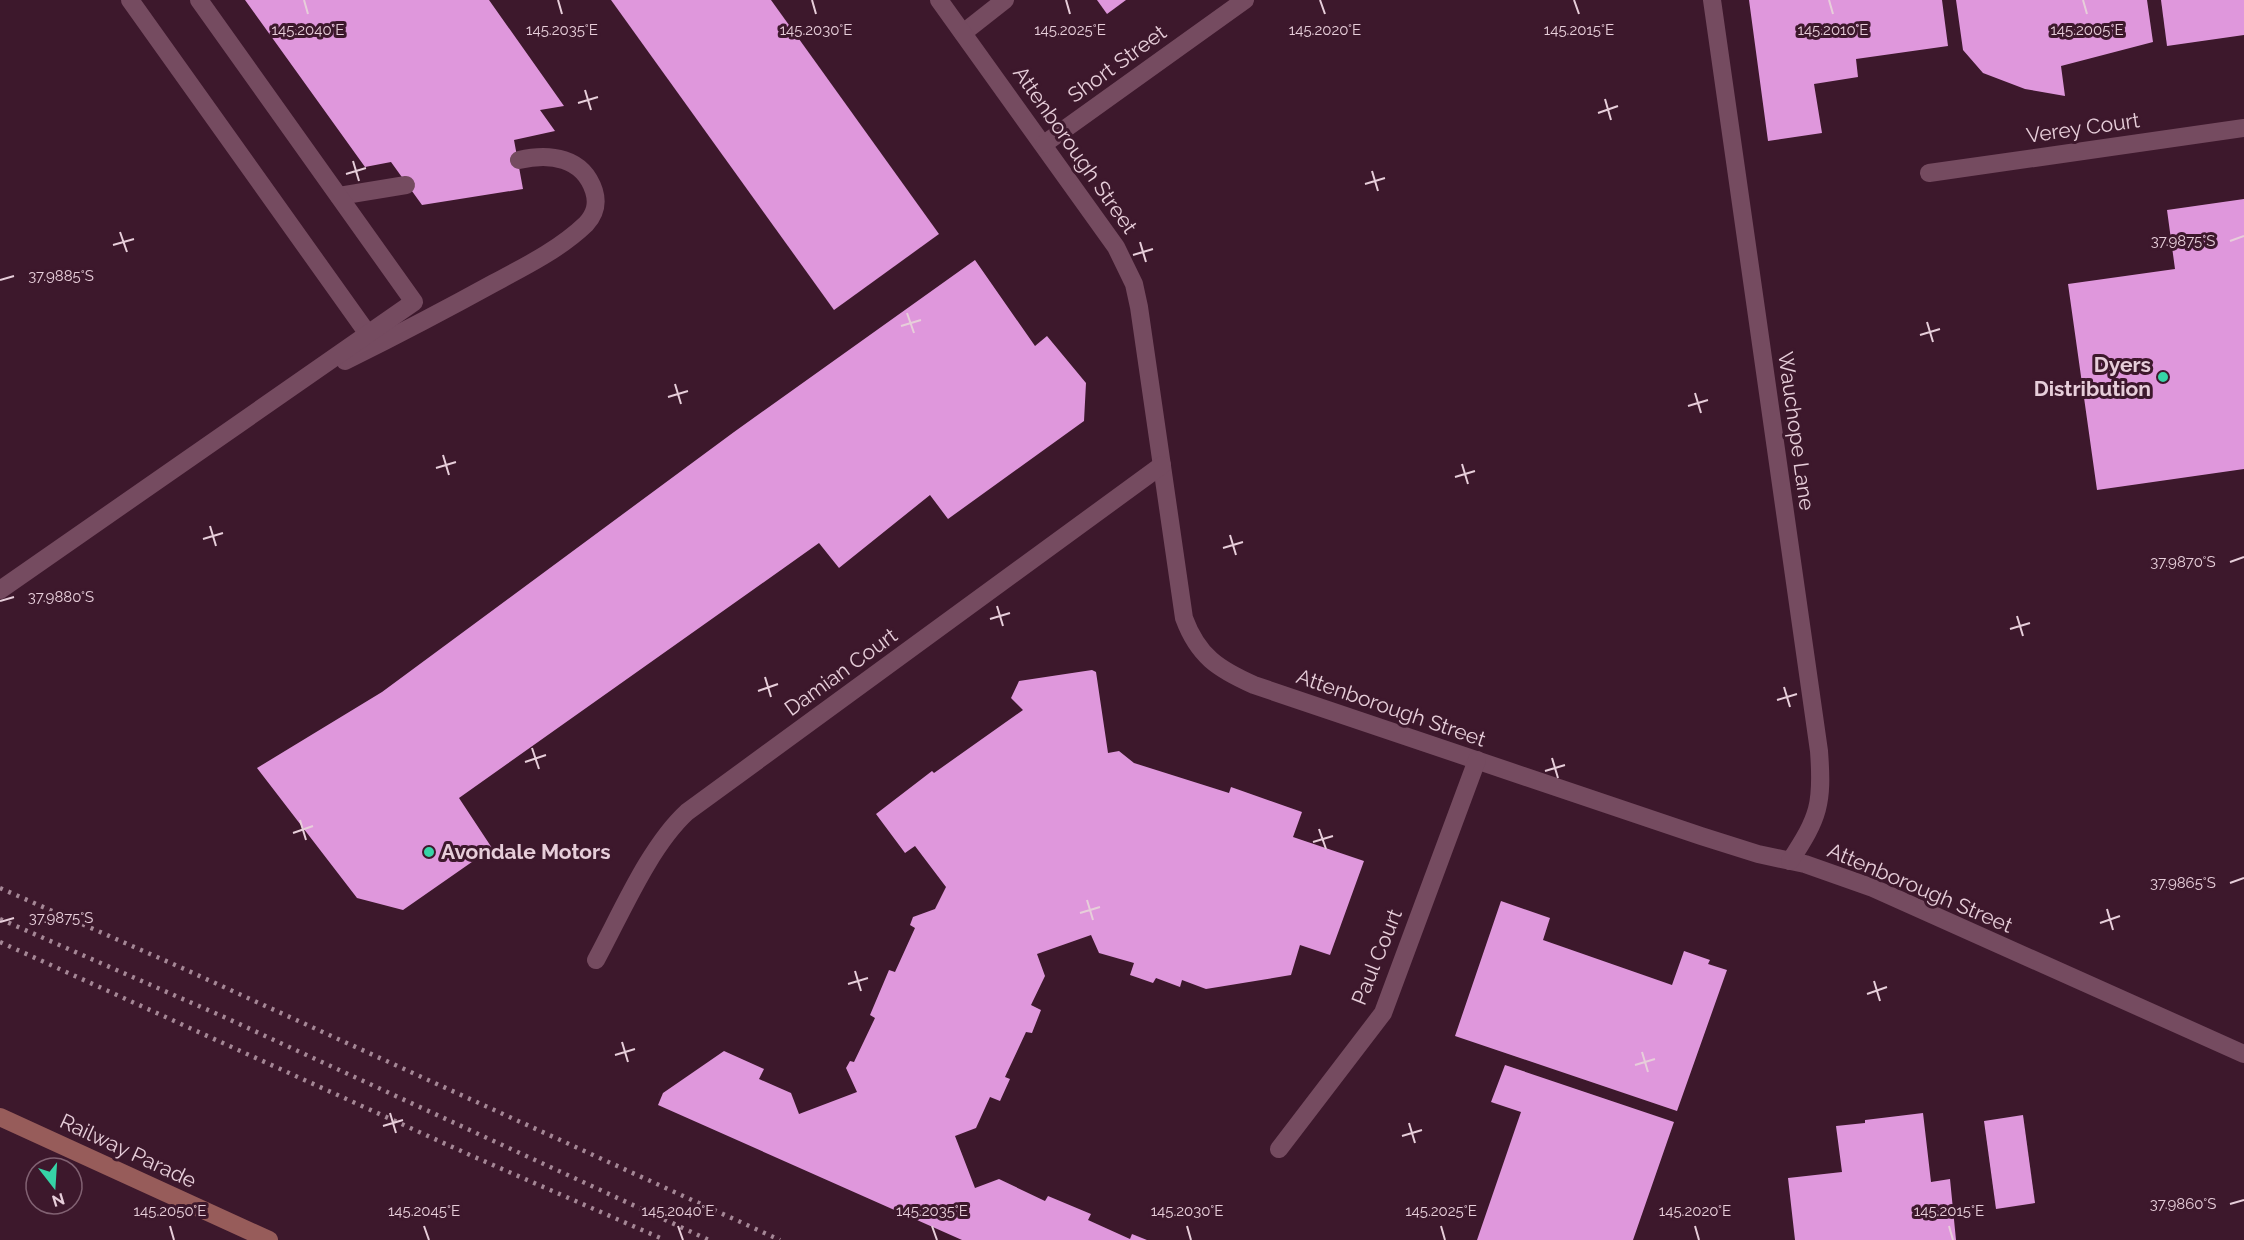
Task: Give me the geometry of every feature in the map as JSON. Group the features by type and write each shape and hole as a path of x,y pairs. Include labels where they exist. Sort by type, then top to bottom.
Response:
{"main road":[{"name":"Railway Parade","path":"0,1117 269,1240"}],"street":[{"path":"130,0 368,334"},
{"path":"0,590 414,302 199,0"},
{"name":"Attenborough Street","path":"939,0 1116,247 1134,284 1184,618 1193,641 1214,664 1225,672 1254,685 1701,836 1790,861 1873,888 2244,1054"},
{"path":"963,33 1005,0"},
{"name":"Short Street","path":"1044,144 1245,0"},
{"name":"Wauchope Lane","path":"1712,0 1819,752 1821,782 1817,812 1808,835 1790,861"},
{"name":"Verey Court","path":"1929,173 2244,128"},
{"path":"284,392 448,309 533,262 568,239 587,223 593,214 596,202 593,187 582,170 575,164 558,158 534,157 519,160"},
{"path":"339,196 406,185"},
{"name":"Damian Court","path":"596,960 654,852 674,824 687,812 1162,465"},
{"name":"Paul Court","path":"1279,1149 1383,1013 1477,760"}],"building":[{"path":"245,0 489,0 564,106 540,110 555,131 514,140 523,189 422,205 391,162 365,167"},
{"path":"611,0 771,0 939,234 834,310"},
{"path":"1097,0 1126,0 1107,14"},
{"path":"1749,0 1942,0 1948,46 1856,59 1858,77 1814,84 1822,133 1768,141"},
{"path":"1956,0 2147,0 2153,42 2061,66 2065,96 2025,89 1983,73 1963,50"},
{"path":"2161,0 2244,0 2244,35 2167,46"},
{"name":"Dyers Distribution","path":"2244,199 2244,469 2097,490 2068,284 2175,269 2167,210"},
{"path":"975,260 1035,346 1047,336 1086,383 1084,421 948,519 930,495 839,568 819,543 459,798 492,848 403,910 357,898 257,768 382,692 734,432"},
{"path":"1092,670 1096,672 1108,753 1119,751 1134,763 1229,793 1231,787 1302,812 1293,837 1364,861 1330,955 1300,945 1291,975 1206,989 1182,980 1180,987 1156,978 1153,983 1130,975 1134,963 1099,953 1091,935 1037,954 1045,976 1031,1005 1041,1010 1032,1033 1026,1032 1005,1077 1010,1079 1000,1101 990,1097 976,1128 955,1136 975,1188 999,1179 1045,1201 1048,1196 1091,1214 1088,1220 1130,1239 1132,1234 1147,1240 962,1240 658,1105 663,1093 724,1051 764,1069 759,1079 791,1093 799,1114 857,1092 846,1068 850,1061 854,1062 875,1018 870,1015 889,970 895,972 915,928 910,925 913,917 935,909 946,887 915,846 905,853 876,814 932,771 934,773 1023,710 1011,698 1019,681"},
{"path":"1501,901 1550,918 1543,940 1672,985 1684,951 1710,960 1708,964 1727,970 1677,1111 1455,1036"},
{"path":"1505,1065 1674,1122 1633,1240 1477,1240 1521,1112 1491,1102"},
{"path":"1923,1113 1931,1182 1950,1179 1956,1240 1795,1240 1788,1178 1842,1172 1836,1126"},
{"path":"2023,1115 2035,1203 1996,1209 1984,1121"}],"railway":[{"path":"0,888 182,968 780,1240"},
{"path":"0,919 224,1017 709,1240"},
{"path":"0,942 470,1155 665,1240"}],"place":[{"name":"Dyers Distribution","path":"2163,377"},
{"name":"Avondale Motors","path":"429,852"}]}
